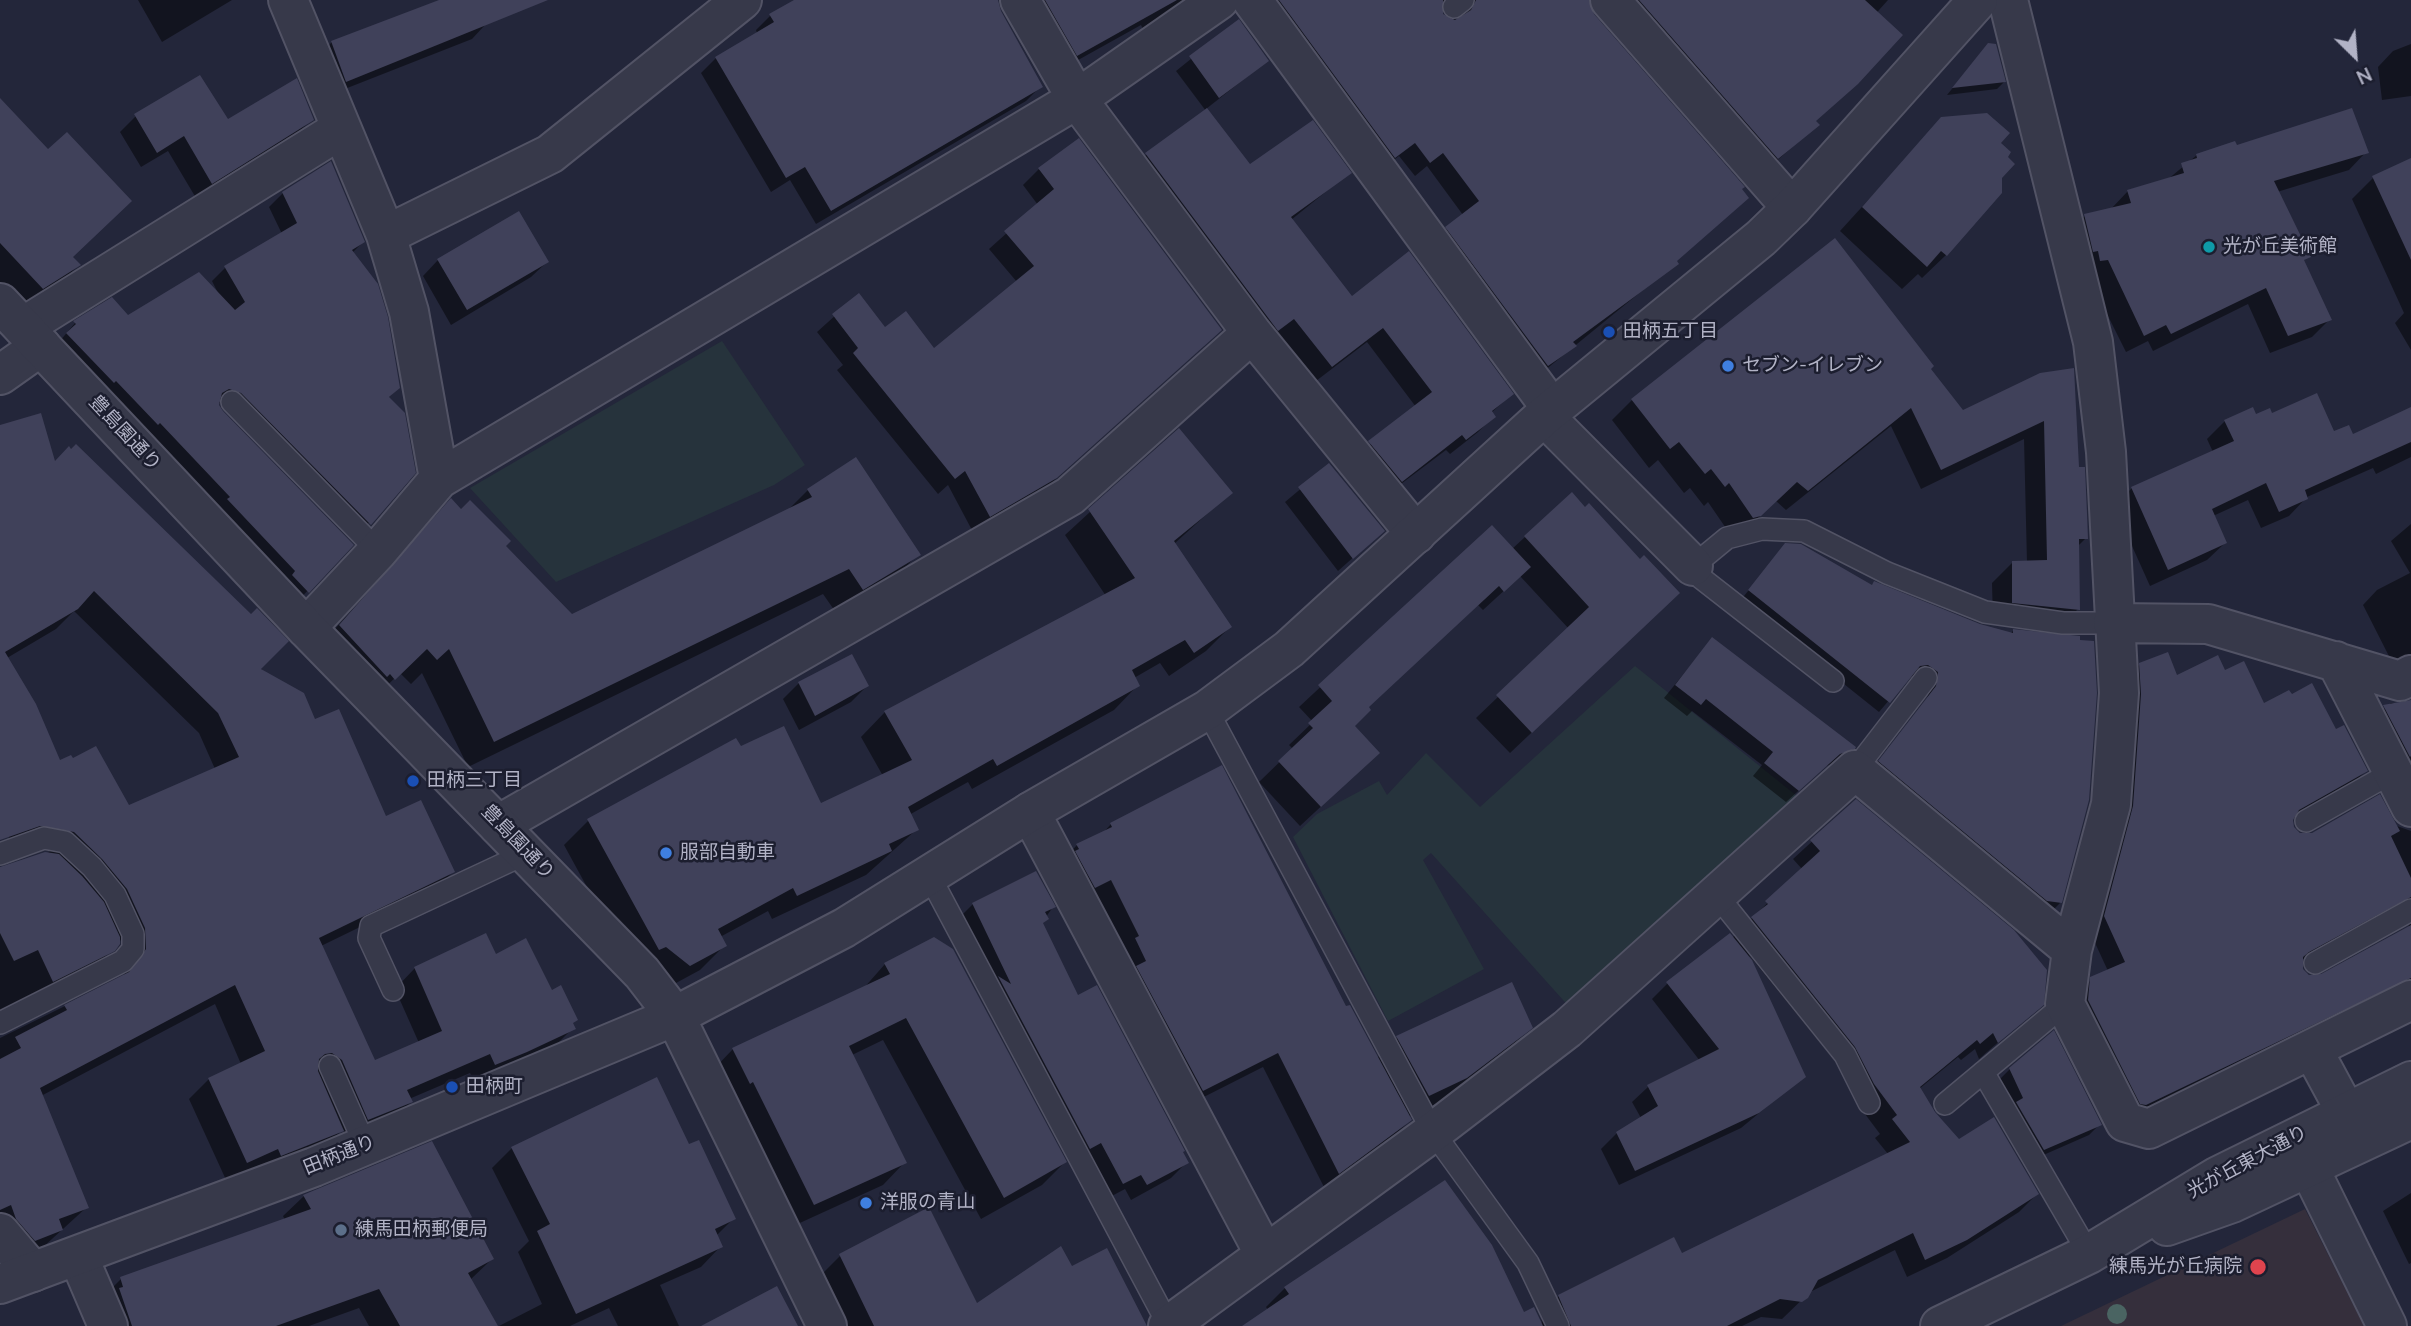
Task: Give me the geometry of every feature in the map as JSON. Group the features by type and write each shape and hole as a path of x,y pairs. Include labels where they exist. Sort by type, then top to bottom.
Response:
{"street":[{"path":"288,0 386,235 409,312 439,479"},
{"path":"386,235 550,154 742,0"},
{"path":"1020,0 1077,99 1252,333 1416,534"},
{"path":"306,628 379,551 439,479 1077,99 1219,0"},
{"path":"1252,0 1548,413 1693,566"},
{"path":"1610,0 1792,208"},
{"name":"田柄通り","path":"16,1278 365,1146 676,1016 844,928 930,877 1030,812 1207,710 1289,649 1548,413 1760,238 1792,208 1978,0"},
{"path":"2008,0 2093,342 2106,452 2113,623 2119,693 2111,804 2072,950 2065,1004 2125,1122 2149,1129 2411,1000"},
{"path":"0,375 21,325 341,129"},
{"name":"豊島園通り","path":"21,325 306,628 642,973 676,1016 827,1326"},
{"path":"498,825 1070,496 1252,333"},
{"path":"2113,623 2207,624 2400,681 2411,675"},
{"path":"2336,662 2411,807"},
{"path":"1176,1324 1567,1028 1715,893 1855,771 2072,950"},
{"path":"1030,812 1265,1255"},
{"path":"2312,1049 2346,1112"},
{"name":"光が丘東大通り","path":"1940,1326 2089,1254 2218,1176 2411,1081"},
{"name":"光が丘東大通り","path":"2089,1254 2232,1203 2411,1119"},
{"path":"2309,1168 2387,1326"},
{"path":"0,1233 16,1278"},
{"path":"78,1256 108,1326"}],"lane":[{"path":"232,402 379,551"},
{"path":"1833,681 1700,578 1693,566 1727,538 1762,529 1804,531 1887,573 1985,611 2063,623 2113,623"},
{"path":"1855,771 1926,678"},
{"path":"1207,710 1433,1132 1528,1263 1558,1326"},
{"path":"2306,821 2393,772"},
{"path":"0,854 44,838 65,842 107,883 132,934 132,949 123,961 0,1023"},
{"path":"393,990 369,938 371,926 527,853"},
{"path":"930,877 1176,1324"},
{"path":"1715,893 1845,1055 1869,1104"},
{"path":"2315,962 2411,910"},
{"path":"1945,1104 2065,1004"},
{"path":"330,1066 365,1146"},
{"path":"1983,1072 2089,1254"}],"shaded area":[{"path":"722,341 805,465 774,485 556,582 470,488"},
{"path":"1635,666 1802,800 1572,1010 1431,853 1423,860 1484,969 1388,1021 1293,837 1317,814 1379,781 1387,795 1426,753 1480,807"},
{"name":"練馬光が丘病院","path":"2305,1209 2364,1326 2061,1326"}],"building":[{"path":"439,0 548,0 346,82 331,41"},
{"path":"794,0 998,0 1001,11 1043,87 831,211 805,167 786,178 715,57 774,22 769,14"},
{"path":"1045,0 1177,0 1077,56"},
{"path":"1279,0 1443,0 1443,14 1455,20 1471,10 1476,0 1589,0 1594,14 1745,187 1742,189 1749,198 1677,261 1679,264 1573,342 1577,346 1548,366 1445,227 1479,201 1443,153 1430,163 1415,143 1395,158"},
{"path":"1639,0 1865,0 1903,35 1858,84 1816,121 1820,125 1778,159"},
{"path":"1239,19 1269,61 1219,98 1189,56"},
{"path":"1988,43 1996,44 2006,82 1952,88"},
{"path":"200,75 228,119 297,78 314,120 212,184 184,136 157,153 134,114"},
{"path":"0,98 48,149 67,132 132,201 73,257 81,265 43,289 0,243"},
{"path":"1207,108 1250,164 1313,120 1352,173 1291,217 1352,296 1409,251 1514,394 1492,411 1496,417 1466,440 1462,435 1402,482 1368,441 1432,392 1383,328 1332,367 1294,319 1278,331 1145,153"},
{"path":"2352,108 2369,153 2274,181 2311,257 2304,260 2332,320 2288,336 2266,288 2171,334 2166,325 2144,336 2108,260 2100,261 2098,251 2093,252 2084,214 2131,203 2127,190 2184,173 2181,163 2197,158 2196,154 2235,141 2237,145"},
{"path":"1987,113 2010,133 2001,143 2011,152 2008,157 2015,164 2002,178 2002,193 1947,256 1941,251 1927,267 1862,207 1941,117"},
{"path":"1079,138 1222,330 1057,478 990,517 965,471 955,479 853,353 858,348 832,314 859,293 885,327 906,311 934,348 1034,266 1004,231 1054,189 1038,168"},
{"path":"2411,158 2411,260 2372,176"},
{"path":"331,161 365,242 352,250 378,284 388,317 400,388 389,397 405,413 416,473 371,525 241,393 229,389 222,393 219,405 223,411 354,545 309,593 292,575 295,571 227,499 230,497 160,423 158,425 116,381 114,383 66,333 76,324 73,321 112,297 128,315 199,272 235,310 245,302 224,266 297,223 282,192"},
{"path":"519,211 549,262 467,310 437,259"},
{"path":"1835,238 1934,366 1931,369 1963,410 2040,373 2074,368 2079,467 2085,467 2088,539 2079,539 2080,610 2012,603 2012,561 2047,560 2044,421 1941,470 1911,408 1808,491 1797,482 1761,516 1753,518 1729,483 1725,487 1711,469 1705,474 1679,442 1670,449 1631,399"},
{"path":"2317,393 2334,431 2349,425 2353,434 2411,407 2411,442 2305,490 2308,499 2279,512 2266,483 2212,509 2227,543 2168,570 2131,487 2234,441 2224,420 2253,407 2256,414 2270,408 2272,413"},
{"path":"41,413 55,461 69,446 71,449 76,444 251,614 257,608 289,641 261,669 304,693 315,719 339,709 386,816 421,800 455,872 319,938 375,1060 442,1031 414,967 486,933 496,954 526,938 552,990 561,985 578,1020 573,1023 576,1029 495,1065 490,1054 407,1090 413,1102 368,1120 342,1060 332,1053 325,1054 319,1059 318,1071 344,1131 281,1156 278,1149 247,1163 208,1078 265,1051 235,985 40,1088 89,1208 59,1219 63,1230 35,1241 16,1219 11,1205 0,1210 0,1059 21,1048 15,1037 67,1010 64,1005 129,972 146,949 145,928 127,889 102,859 74,832 40,826 0,840 0,425","holes":["94,591 218,713 239,757 129,805 96,746 73,758 71,755 60,760 36,704 5,652 78,609"]},
{"path":"1179,428 1233,493 1174,541 1232,627 1194,653 1185,640 1132,670 1140,686 997,766 993,759 908,807 919,830 889,844 892,851 797,896 793,888 718,929 727,946 690,966 666,947 659,950 587,819 736,738 741,746 784,726 821,803 912,760 884,711 1135,578 1088,509"},
{"path":"856,457 921,555 863,590 849,569 494,742 449,649 437,660 427,649 395,680 390,674 387,677 339,625 451,498 461,509 470,500 511,541 506,546 572,614 812,497 807,489"},
{"path":"1329,463 1385,531 1353,559 1298,487"},
{"path":"1572,492 1585,507 1589,503 1640,559 1644,555 1680,593 1532,733 1496,695 1589,607 1524,536"},
{"path":"1492,525 1531,567 1504,592 1499,586 1369,707 1371,710 1355,726 1380,753 1321,807 1278,761 1313,728 1308,723 1332,701 1318,685"},
{"path":"1785,543 1801,544 1872,585 1874,581 1980,624 2013,633 2013,629 2080,636 2080,640 2094,641 2097,693 2089,800 2062,903 2047,901 1878,761 1936,686 1938,672 1928,665 1920,666 1890,703 1748,590"},
{"path":"1712,637 1856,747 1855,749 1840,754 1799,791 1764,763 1773,752 1706,699 1701,705 1675,685"},
{"path":"2168,652 2177,675 2218,655 2225,670 2244,661 2264,703 2289,690 2292,694 2312,683 2336,729 2344,725 2368,771 2299,810 2293,820 2294,827 2300,833 2312,833 2380,794 2400,831 2391,836 2411,878 2411,897 2309,952 2303,957 2303,969 2309,975 2321,974 2411,925 2411,978 2146,1105 2140,1104 2088,1000 2090,977 2125,962 2104,916 2133,806 2141,694 2139,663"},
{"path":"852,654 869,686 815,716 798,682"},
{"path":"2411,700 2411,756 2410,757 2383,705"},
{"path":"1222,765 1346,1006 1350,1005 1412,1120 1339,1174 1278,1053 1203,1091 1136,966 1146,961 1135,938 1139,936 1111,880 1095,888 1075,851 1079,849 1076,844 1112,827 1110,823"},
{"path":"1856,799 2014,930 2047,970 2044,1005 1998,1043 1993,1033 1980,1044 1977,1040 1920,1087 1935,1112 1959,1139 1994,1117 2039,1194 1967,1240 1925,1260 1913,1233 1818,1280 1808,1298 1802,1302 1780,1299 1727,1326 1571,1326 1558,1295 1674,1237 1682,1253 1910,1142 1892,1119 1897,1115 1874,1084 1855,1047 1751,917 1768,904 1765,901 1820,851 1810,840"},
{"path":"45,852 59,854 82,876 104,902 120,937 120,944 115,951 53,982 38,950 14,961 0,933 0,867"},
{"path":"1036,871 1056,907 1045,912 1049,919 1043,923 1078,995 1097,985 1185,1151 1183,1152 1189,1163 1147,1185 1141,1175 1123,1184 1101,1143 1090,1149 998,976 1011,984 972,903"},
{"path":"1730,933 1752,960 1806,1077 1759,1113 1635,1171 1616,1132 1658,1106 1647,1085 1719,1049 1666,982"},
{"path":"934,937 953,949 1067,1162 1004,1198 906,1018 849,1046 907,1163 814,1205 753,1082 750,1084 732,1048 890,974 884,963"},
{"path":"1512,982 1533,1028 1467,1078 1429,1096 1396,1036"},
{"path":"2054,1030 2102,1125 2044,1150 2016,1102 2023,1098 2009,1068"},
{"path":"657,1077 689,1144 699,1140 736,1219 715,1229 723,1247 576,1314 537,1231 550,1224 511,1147"},
{"path":"432,1141 494,1259 468,1273 498,1326 400,1326 379,1289 276,1326 132,1326 119,1288 123,1287 120,1277 311,1209 303,1195"},
{"path":"1445,1180 1492,1245 1524,1312 1534,1307 1543,1326 1242,1326 1289,1294 1284,1287"},
{"path":"929,1207 977,1303 1061,1246 1072,1266 1107,1248 1147,1326 874,1326 839,1254"},
{"path":"777,1286 798,1326 701,1326"}],"place":[{"name":"光が丘美術館","path":"2209,247"},
{"name":"田柄五丁目","path":"1609,332"},
{"name":"セブン-イレブン","path":"1728,366"},
{"name":"田柄三丁目","path":"413,781"},
{"name":"服部自動車","path":"666,853"},
{"name":"田柄町","path":"452,1087"},
{"name":"洋服の青山","path":"866,1203"},
{"name":"練馬田柄郵便局","path":"341,1230"},
{"name":"練馬光が丘病院","path":"2258,1267"}]}
